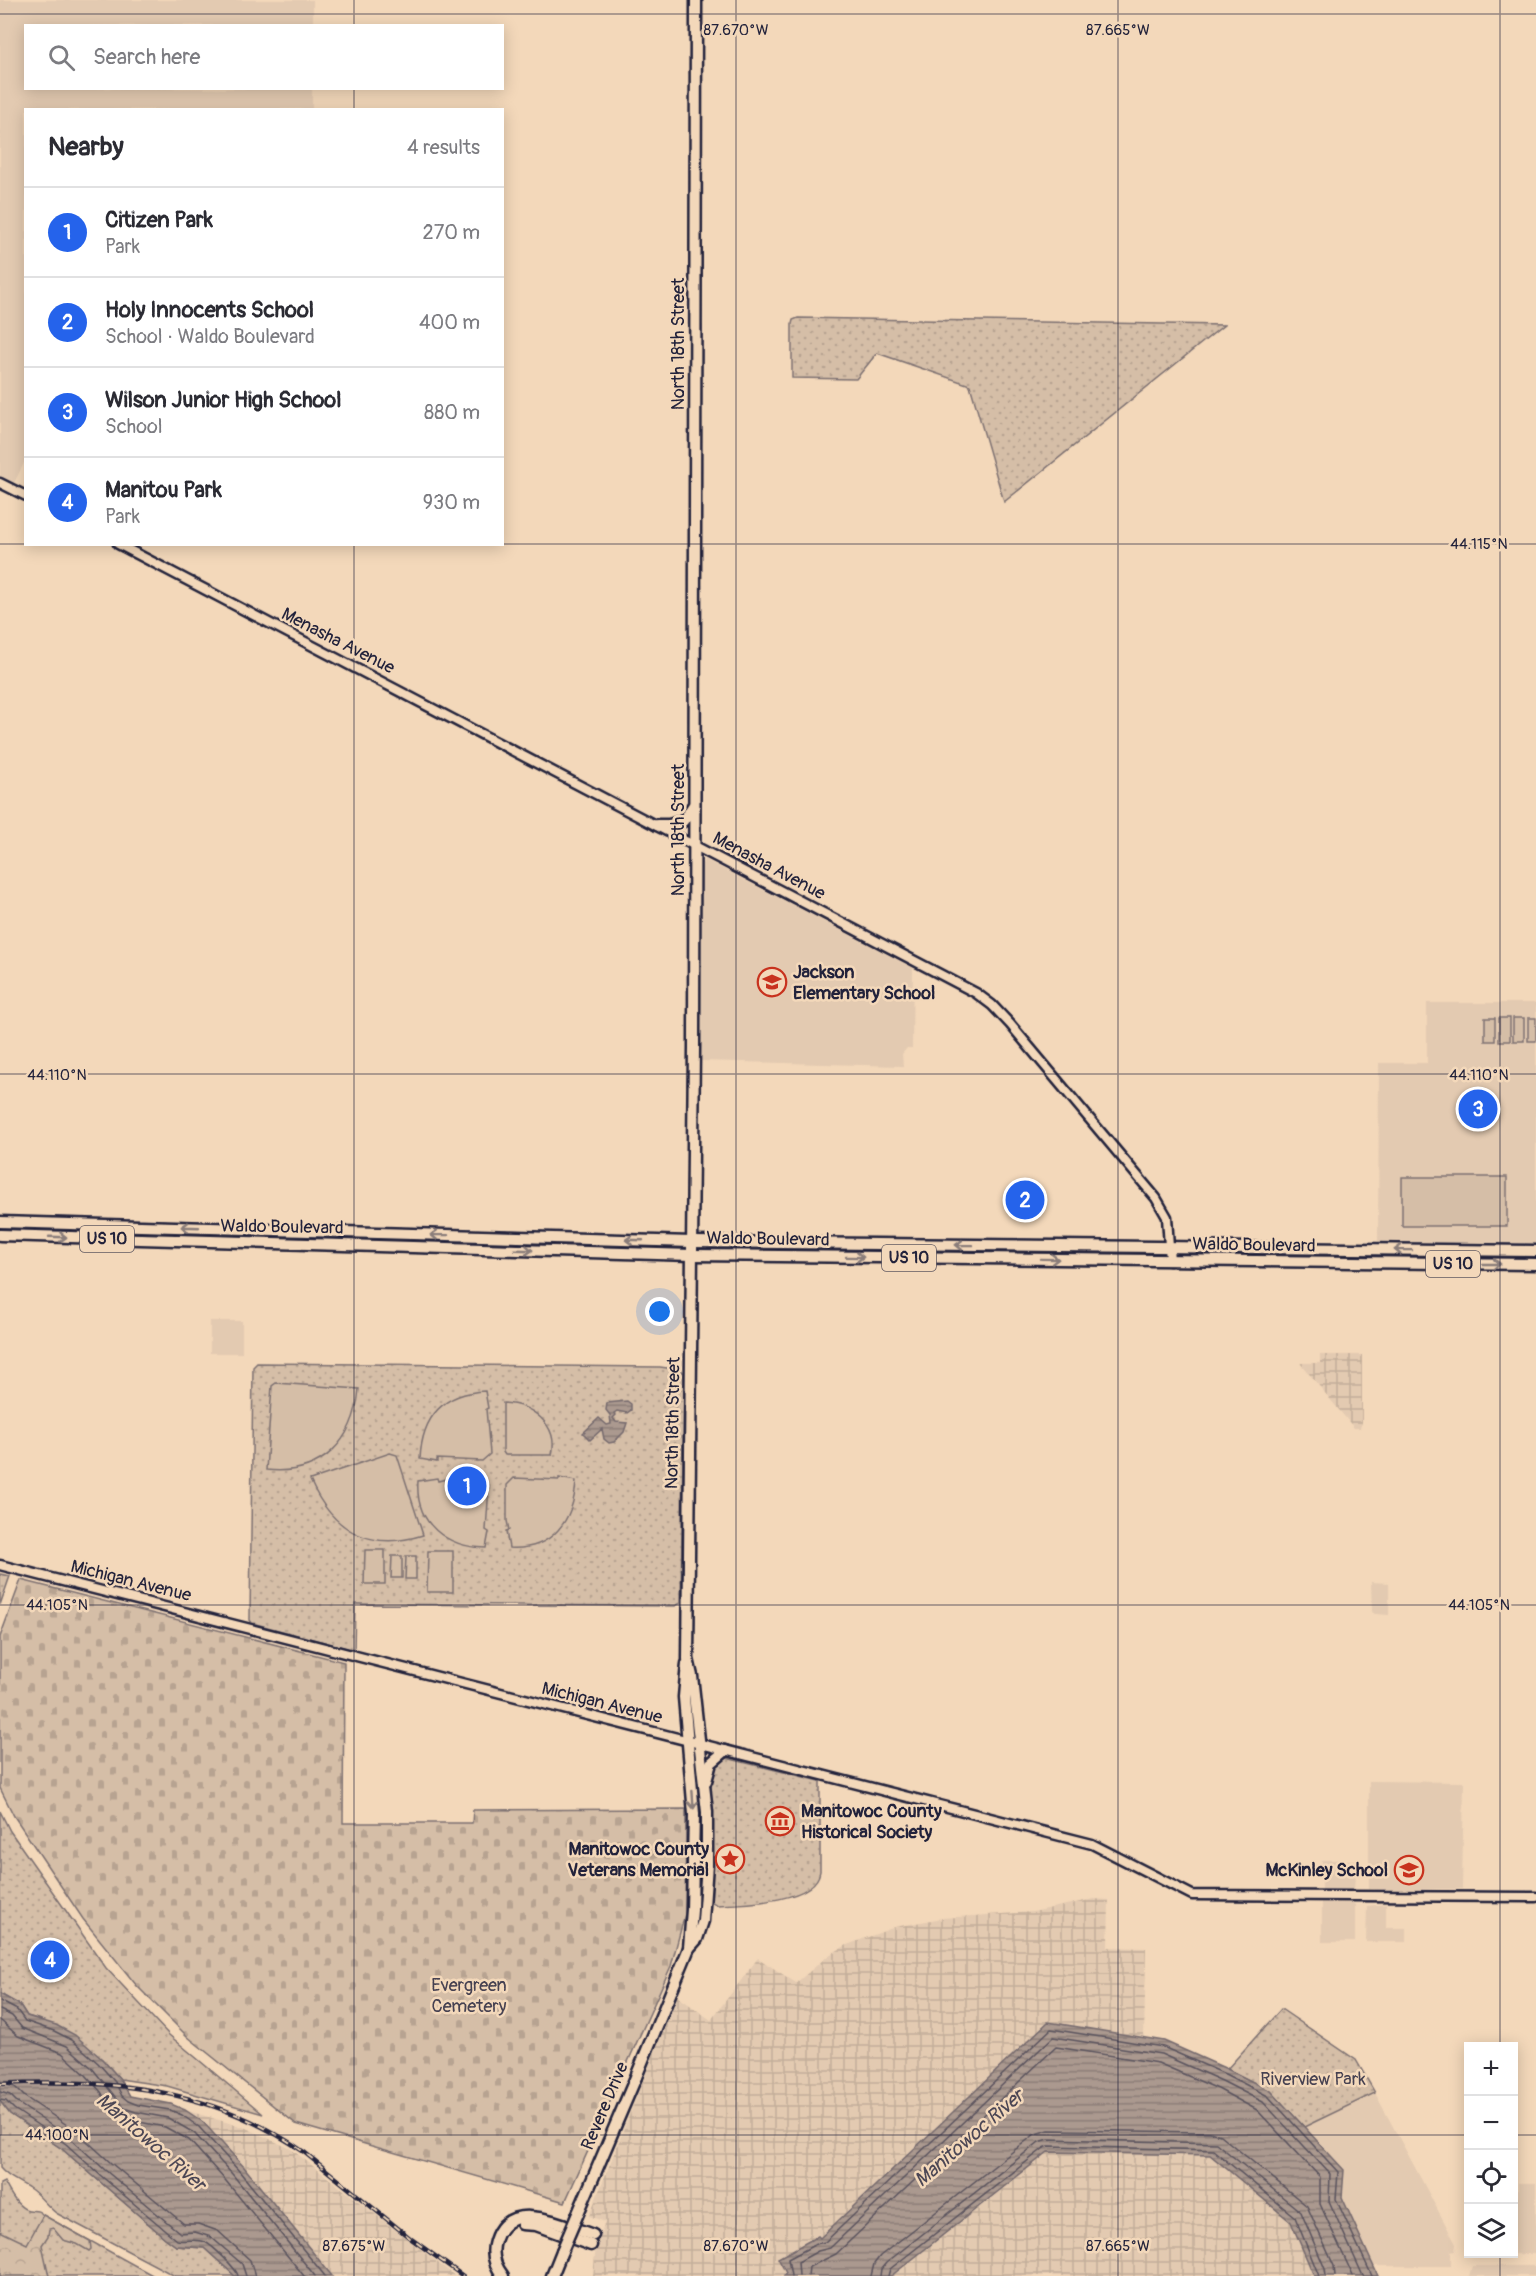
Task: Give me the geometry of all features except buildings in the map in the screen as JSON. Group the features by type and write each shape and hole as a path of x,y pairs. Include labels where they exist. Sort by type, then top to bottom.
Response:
{"main road":[{"name":"North 18th Street","path":"692,1910 693,1814 684,1696 688,1659 692,1255 696,0"},
{"path":"657,825 669,825 683,821 694,803"},
{"name":"Waldo Boulevard","path":"0,1222 692,1242 1536,1251"},
{"name":"Waldo Boulevard","path":"0,1235 692,1255 1536,1264"},
{"name":"North 18th Street","path":"688,1659 692,1676 707,1820 705,1909"},
{"path":"704,1790 711,1762 725,1751"},
{"name":"Revere Drive","path":"689,1948 697,1939 705,1909"},
{"name":"Revere Drive","path":"554,2272 689,1948 692,1910"},
{"path":"503,2276 494,2262 493,2245 502,2227 511,2220 523,2216 537,2217 592,2240 531,2223 514,2226 505,2235 499,2249 504,2267 513,2276"},
{"path":"543,2276 554,2272"}],"street":[{"path":"0,483 24,495"},
{"name":"Menasha Avenue","path":"122,546 976,993 992,1005 1156,1198 1167,1217 1170,1260"},
{"name":"Michigan Avenue","path":"0,1565 1092,1845 1187,1894 1536,1897"}],"shaded area":[{"path":"0,0 313,0 313,24 24,24 24,90 312,90 312,108 24,108 24,463 11,489 0,483"},
{"path":"704,859 913,968 912,1048 907,1048 902,1054 903,1066 700,1061 701,867"},
{"path":"1427,1003 1536,1003 1536,1247 1383,1245 1378,1241 1379,1063 1427,1063"},
{"path":"210,1321 242,1321 242,1353 210,1353"},
{"path":"1320,1355 1362,1355 1362,1422 1360,1428 1354,1428 1300,1363 1320,1363"},
{"path":"1371,1582 1389,1583 1389,1615 1372,1612"},
{"path":"1369,1781 1464,1782 1462,1889 1369,1889"},
{"path":"1322,1860 1356,1860 1354,1890 1322,1891"},
{"path":"1094,1899 1109,1900 1108,1947 1146,1948 1144,2038 1048,2022 820,2239 818,2236 778,2258 786,2273 784,2276 593,2276 596,2246 605,2222 589,2216 677,1996 711,2020 758,1958 796,1983 829,1955 847,1945 895,1927 942,1918 1033,1912"},
{"path":"1322,1902 1353,1903 1355,1905 1355,1942 1322,1942"},
{"path":"1386,1904 1386,1928 1406,1928 1406,1942 1366,1942 1367,1906"},
{"path":"1375,2093 1456,2244 1455,2251 1451,2252 1451,2266 1373,2266 1342,2197 1344,2170 1304,2127"},
{"path":"185,2110 246,2128 291,2149 455,2276 332,2276 203,2122"},
{"path":"1048,2152 1210,2155 1291,2222 1314,2276 891,2276"},
{"path":"1518,2183 1536,2183 1536,2254 1518,2254"},
{"path":"1472,2266 1536,2266 1536,2276 1469,2276"}],"green space":[{"path":"798,318 1224,325 1004,502 970,385 877,353 856,379 792,378 792,324 793,320"},
{"path":"1485,1018 1495,1018 1495,1041 1485,1041"},
{"path":"1499,1018 1510,1018 1510,1041 1499,1041"},
{"path":"1513,1018 1524,1018 1524,1041 1513,1041"},
{"path":"1528,1018 1536,1018 1536,1041 1528,1041"},
{"path":"1402,1177 1507,1177 1507,1226 1402,1226"},
{"path":"257,1363 660,1367 681,1370 684,1373 681,1603 675,1606 355,1604 354,1650 252,1623 250,1620 253,1367"},
{"path":"276,1383 359,1389 356,1408 342,1440 318,1461 286,1470 266,1470 272,1386"},
{"path":"485,1391 490,1454 482,1461 437,1459 437,1462 420,1459 425,1431 438,1410 457,1397"},
{"path":"503,1403 523,1407 541,1418 551,1434 552,1455 505,1455 503,1452"},
{"path":"390,1453 397,1455 423,1535 404,1540 386,1541 354,1533 329,1512 310,1480"},
{"path":"437,1478 438,1481 450,1478 482,1479 489,1486 486,1530 489,1532 486,1548 471,1547 446,1538 428,1521 418,1496 418,1481"},
{"path":"514,1478 559,1480 559,1478 576,1481 571,1508 558,1530 549,1538 524,1548 509,1548 506,1531 509,1530 507,1485"},
{"path":"365,1550 385,1550 385,1584 364,1584"},
{"path":"428,1551 453,1551 453,1592 427,1592"},
{"path":"392,1556 402,1556 402,1578 391,1578"},
{"path":"406,1556 416,1556 416,1579 405,1579"},
{"path":"0,1574 10,1576 0,1605"},
{"name":"Evergreen Cemetery","path":"21,1580 344,1662 343,1823 472,1823 473,1810 686,1809 685,1914 671,1966 565,2202 296,2124 188,2037 137,1986 83,1919 14,1816 0,1788 0,1637"},
{"path":"722,1757 820,1781 820,1871 815,1882 806,1890 792,1896 759,1902 717,1905 711,1901 711,1772"},
{"path":"0,1811 10,1831 106,1968 169,2035 263,2114 167,2086 120,2079 102,2059 41,2020 27,2016 20,2005 0,1994"},
{"name":"Riverview Park","path":"1281,2009 1356,2060 1375,2093 1304,2127 1271,2091 1227,2069"},
{"path":"0,2101 10,2114 62,2149 165,2238 176,2246 204,2248 235,2276 175,2276 56,2213 32,2190 11,2178 0,2168"},
{"path":"4,2182 21,2207 39,2212 154,2276 0,2276 0,2184"},
{"path":"43,2215 90,2241 91,2249 89,2251 63,2240 53,2228 49,2229 48,2236 42,2245 49,2276 0,2276 0,2231 27,2244"}],"water":[{"path":"627,1401 631,1404 631,1410 627,1413 617,1411 614,1413 616,1415 613,1418 616,1422 627,1423 624,1432 614,1442 609,1443 604,1439 602,1429 590,1440 583,1433 599,1418 607,1425 611,1424 610,1415 606,1410 607,1403"},
{"name":"Manitowoc River","path":"0,1994 20,2005 27,2016 56,2025 75,2035 102,2059 120,2079 130,2096 171,2104 203,2122 244,2167 332,2276 235,2276 204,2248 176,2246 62,2149 10,2114 0,2101"},
{"name":"Manitowoc River","path":"1048,2022 1164,2041 1271,2091 1344,2170 1342,2197 1378,2276 1314,2276 1291,2222 1210,2155 1048,2152 891,2276 784,2276 786,2273 778,2258 818,2236 820,2238"}],"railway":[{"path":"0,2084 80,2083 120,2086 196,2101 233,2114 269,2130 304,2152 410,2238 463,2276"}],"place":[{"name":"Jackson Elementary School","path":"772,982"},
{"name":"Wilson Junior High School","path":"1478,1109"},
{"name":"Holy Innocents School","path":"1025,1200"},
{"name":"Citizen Park","path":"467,1486"},
{"name":"Manitowoc County Historical Society","path":"780,1821"},
{"name":"Manitowoc County Veterans Memorial","path":"730,1859"},
{"name":"McKinley School","path":"1409,1870"},
{"name":"Manitou Park","path":"50,1960"}]}
